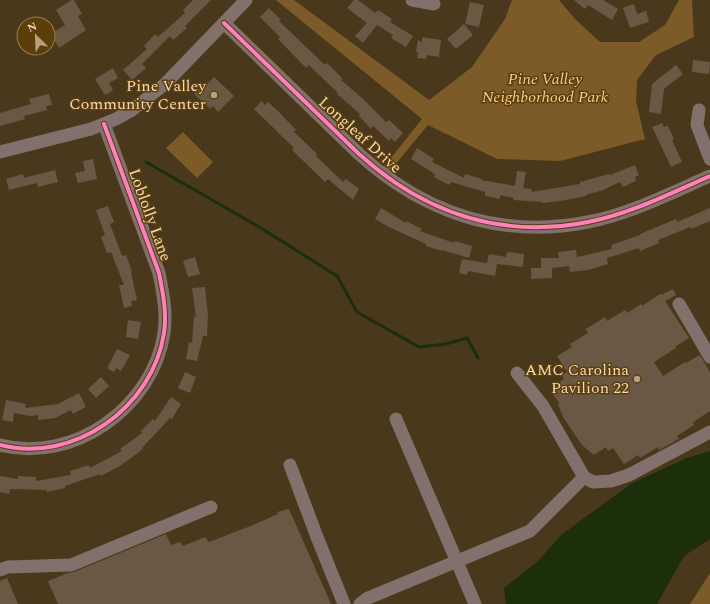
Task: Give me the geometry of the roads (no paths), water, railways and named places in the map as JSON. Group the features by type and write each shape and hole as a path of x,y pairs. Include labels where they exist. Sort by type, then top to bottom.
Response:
{"street":[{"path":"0,152 78,133 104,124 132,110 165,84 246,0"},
{"path":"412,0 434,4"},
{"name":"Longleaf Drive","path":"224,23 359,154 380,172 414,195 459,215 498,224 523,227 561,226 589,222 629,210 710,176"},
{"path":"699,110 697,125 710,159"},
{"name":"Loblolly Lane","path":"0,445 27,449 46,448 77,440 100,429 115,418 140,390 150,375 160,350 164,333 165,311 159,273 104,124"},
{"path":"679,304 710,357"},
{"path":"517,373 543,406 584,477 593,482 611,481 629,474 710,432"},
{"path":"396,419 475,604"},
{"path":"290,465 316,537 344,604"},
{"path":"360,604 368,598 530,531 584,477"},
{"path":"0,570 8,567 71,565 210,507"}],"waterway":[{"path":"146,162 261,228 337,276 357,312 419,347 446,344 467,338 478,358"}],"place":[{"name":"Pine Valley Community Center","path":"214,95"},
{"name":"AMC Carolina Pavilion 22","path":"637,379"}],"park label":[{"name":"Pine Valley Neighborhood Park","path":"545,88"}]}
